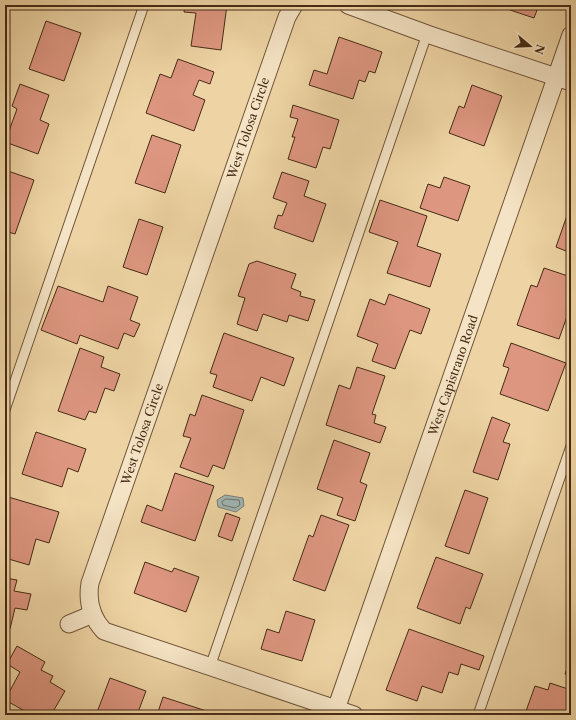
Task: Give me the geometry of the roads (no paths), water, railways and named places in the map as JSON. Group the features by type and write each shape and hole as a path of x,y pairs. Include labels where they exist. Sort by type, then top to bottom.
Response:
{"street":[{"name":"West Tolosa Circle","path":"294,5 287,17 90,583 88,594 97,624 104,631 335,712 354,715"},
{"path":"348,5 427,34 563,79"},
{"name":"West Capistrano Road","path":"335,712 563,79 571,35"},
{"path":"68,624 93,614"}],"lane":[{"path":"5,410 144,5"},
{"path":"210,667 427,34"},
{"path":"478,715 571,446"}],"water":[{"path":"225,495 243,498 244,506 236,512 218,507 217,500"}]}
